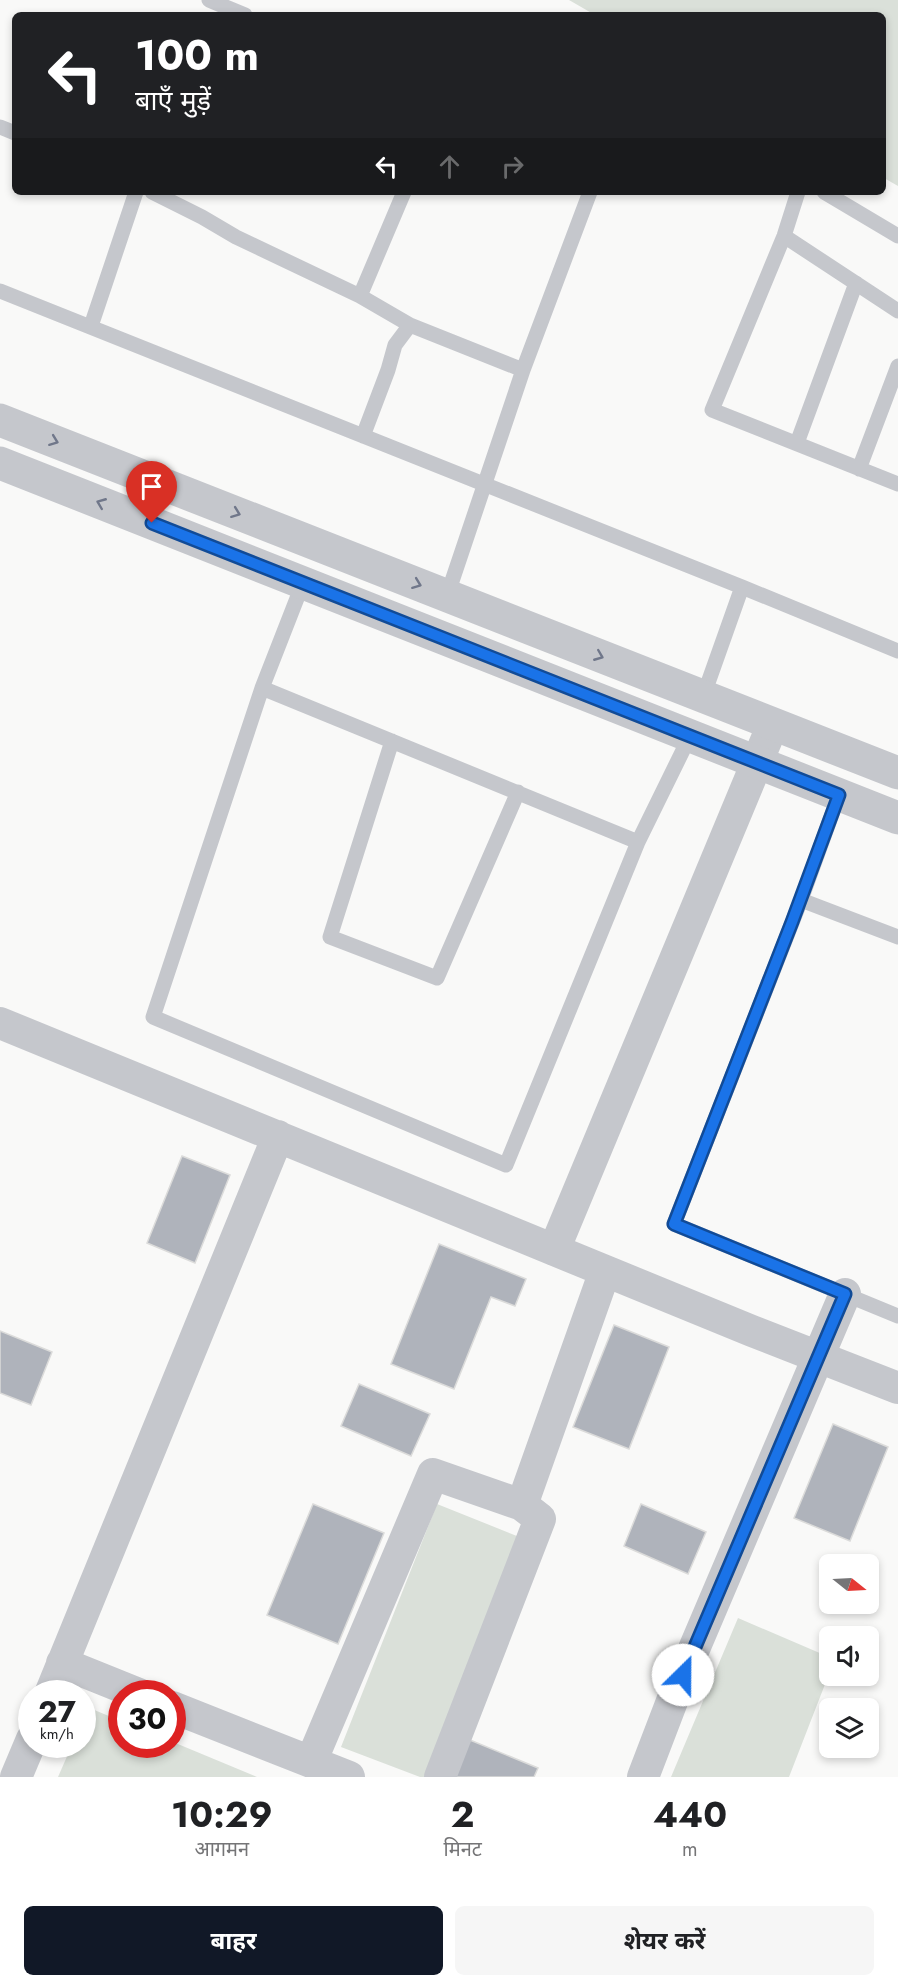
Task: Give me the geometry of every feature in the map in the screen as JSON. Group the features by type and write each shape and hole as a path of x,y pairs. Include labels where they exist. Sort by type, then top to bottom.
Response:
{"street":[{"path":"0,420 898,773"},
{"path":"0,463 898,818"},
{"path":"554,1250 773,724"},
{"path":"0,1023 605,1271 898,1388"},
{"path":"56,1680 278,1136"},
{"path":"522,1505 605,1271"},
{"path":"643,1777 674,1696 845,1294"},
{"path":"311,1762 433,1473 522,1505 540,1519 440,1777"},
{"path":"63,1663 108,1681"},
{"path":"186,1713 349,1777"},
{"path":"16,1777 24,1758"}],"lane":[{"path":"209,0 238,12"},
{"path":"91,326 135,195"},
{"path":"158,195 236,237 360,296 410,324 523,370"},
{"path":"360,296 403,195"},
{"path":"447,596 523,370 589,195"},
{"path":"797,195 784,236 712,410 898,484"},
{"path":"829,195 898,236"},
{"path":"784,236 898,311"},
{"path":"797,443 856,282"},
{"path":"0,291 898,651"},
{"path":"363,436 388,370 394,345 410,324"},
{"path":"859,469 898,366"},
{"path":"303,583 262,688 153,1017 506,1165 638,842 690,736"},
{"path":"704,697 742,587"},
{"path":"262,688 638,842"},
{"path":"392,741 330,937 437,978 518,792"},
{"path":"839,795 801,900 674,1224 898,1316"},
{"path":"801,900 898,937"}],"shaded area":[{"path":"569,0 898,0 898,186 886,179 886,12 590,12"},
{"path":"437,1504 527,1540 431,1777 420,1777 341,1747"},
{"path":"738,1618 819,1653 819,1686 824,1686 789,1777 671,1777"},
{"path":"96,1711 108,1716 108,1758 186,1758 186,1747 257,1777 58,1777 66,1758 96,1758"}],"building":[{"path":"182,1156 230,1175 195,1263 147,1243"},
{"path":"439,1244 526,1279 515,1306 491,1297 454,1389 391,1364"},
{"path":"614,1325 669,1347 629,1449 573,1427"},
{"path":"0,1331 52,1352 31,1405 0,1393"},
{"path":"359,1384 430,1414 411,1456 341,1426"},
{"path":"833,1424 888,1447 850,1541 794,1518"},
{"path":"313,1504 384,1533 338,1644 267,1615"},
{"path":"641,1504 706,1532 688,1574 624,1546"},
{"path":"470,1740 538,1768 534,1777 454,1777"}],"route":[{"path":"152,523 839,795 674,1224 845,1294 683,1675"}]}
